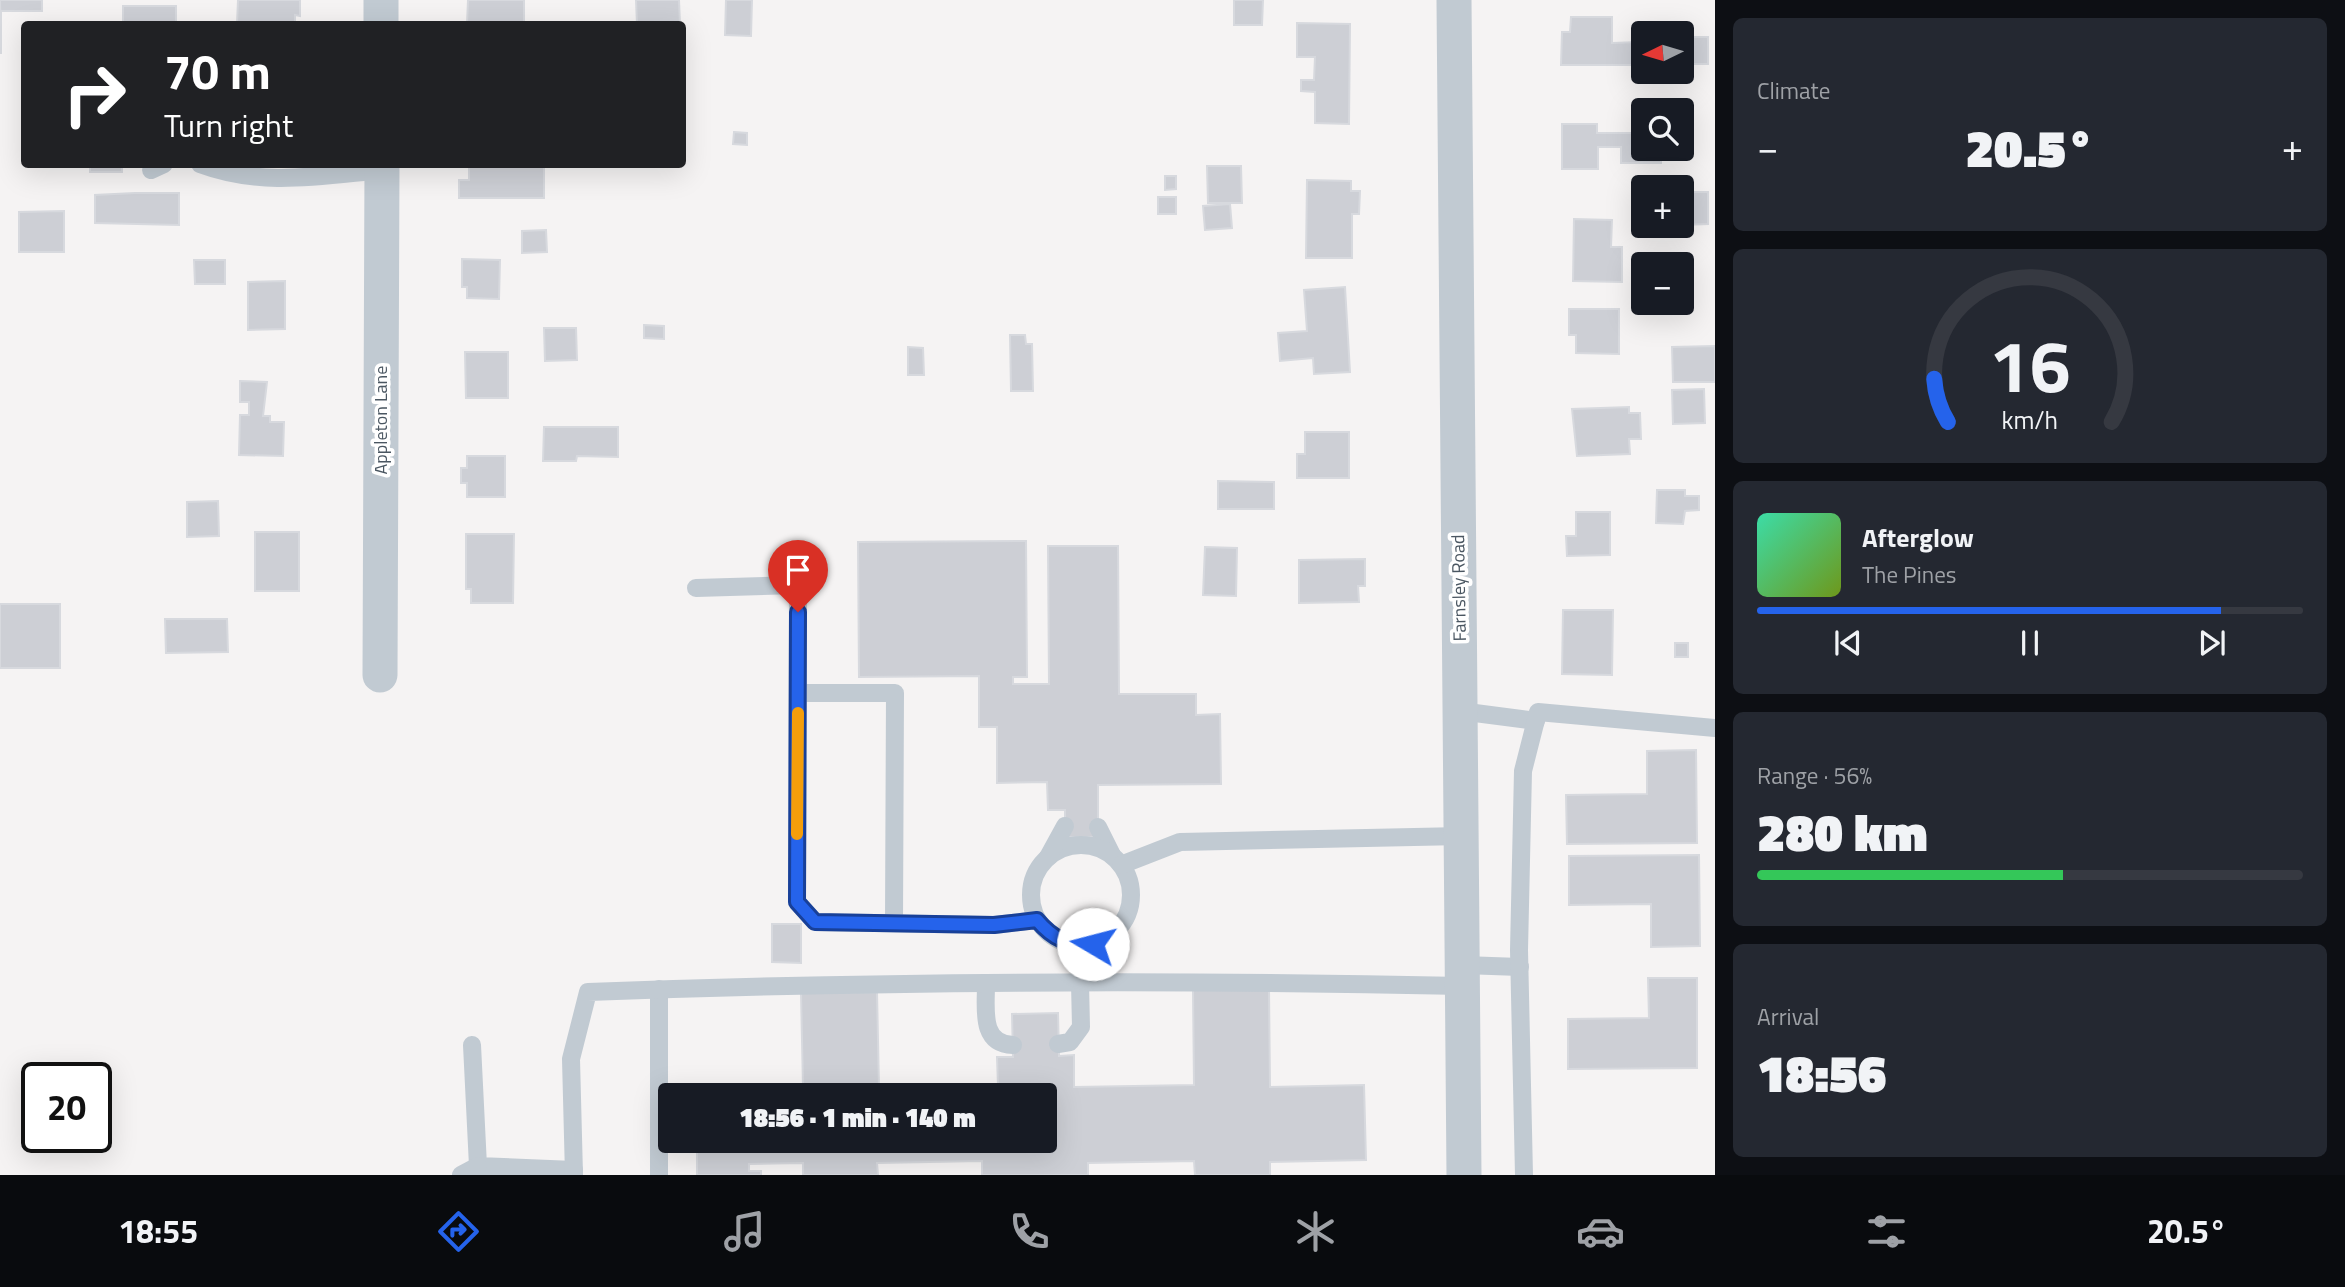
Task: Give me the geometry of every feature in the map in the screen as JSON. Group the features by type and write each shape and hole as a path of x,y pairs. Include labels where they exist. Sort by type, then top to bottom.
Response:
{"street":[{"path":"381,0 381,21"},
{"name":"Farnsley Road","path":"1454,0 1465,1175"},
{"name":"Appleton Lane","path":"380,675 382,168"}],"lane":[{"path":"210,168 231,176 272,180 374,168"},
{"path":"696,588 798,585 797,902 815,922 994,925 1037,920"},
{"path":"798,693 895,693 894,922"},
{"path":"1524,1175 1520,967 1523,771 1538,712 1715,729"},
{"path":"1460,715 1475,713 1536,721"},
{"path":"1065,826 1048,857 1037,870 1032,886 1032,904 1037,920 1048,933 1069,943 1093,944 1108,939 1128,914 1132,898 1130,882 1098,827"},
{"path":"1048,857 1063,848 1080,844 1097,847 1117,860 1180,842 1461,836"},
{"path":"461,1175 478,1166 574,1172 571,1059 588,992 1463,975 1520,967"},
{"path":"1058,1044 1070,1042 1081,1027 1080,983"},
{"path":"986,985 987,1027 992,1038 1002,1045 1013,1045"},
{"path":"659,989 659,1175"},
{"path":"472,1045 478,1166"}],"building":[{"path":"0,0 42,0 42,11 1,11 1,54"},
{"path":"238,0 300,0 300,16 295,15 295,21 237,21"},
{"path":"468,0 524,0 524,21 467,21"},
{"path":"636,0 679,0 680,21 637,21"},
{"path":"726,0 752,0 751,36 725,35"},
{"path":"1234,0 1263,0 1262,25 1234,25"},
{"path":"123,6 176,6 176,21 123,21"},
{"path":"1571,17 1612,17 1612,43 1631,42 1631,65 1561,65 1562,32 1570,32"},
{"path":"1297,23 1350,24 1349,124 1315,123 1315,92 1301,91 1301,80 1314,80 1315,57 1297,57"},
{"path":"1694,37 1708,37 1708,64 1694,64"},
{"path":"1562,124 1597,124 1597,133 1631,133 1631,161 1661,161 1621,163 1621,147 1598,147 1598,169 1562,169"},
{"path":"734,132 747,133 747,145 733,144"},
{"path":"1207,166 1241,166 1242,203 1208,203"},
{"path":"90,168 122,168 122,172 90,172"},
{"path":"469,168 544,168 544,198 459,198 459,180 469,180"},
{"path":"1165,176 1176,176 1176,189 1165,190"},
{"path":"1307,180 1351,181 1351,191 1360,191 1359,214 1352,214 1352,258 1306,258"},
{"path":"1694,192 1708,192 1708,224 1694,225"},
{"path":"179,193 179,225 95,223 95,195"},
{"path":"1158,197 1176,197 1176,214 1158,214"},
{"path":"1230,204 1232,228 1205,230 1203,206"},
{"path":"64,211 64,252 19,252 19,212"},
{"path":"1574,219 1612,220 1611,247 1622,247 1622,282 1573,281"},
{"path":"546,230 547,252 522,253 522,231"},
{"path":"462,259 500,260 499,299 467,298 467,287 462,287"},
{"path":"194,260 225,260 225,284 195,284"},
{"path":"285,281 285,329 248,330 248,282"},
{"path":"1345,287 1350,372 1314,374 1313,358 1280,361 1278,333 1307,331 1304,290"},
{"path":"1569,309 1619,309 1619,354 1576,353 1576,335 1569,335"},
{"path":"644,325 664,326 664,339 644,338"},
{"path":"544,328 576,328 577,360 545,361"},
{"path":"1010,335 1025,335 1026,344 1032,344 1033,391 1011,391"},
{"path":"1715,346 1715,382 1673,382 1672,347"},
{"path":"908,347 923,348 924,375 908,375"},
{"path":"465,352 508,352 508,398 466,398"},
{"path":"240,381 267,382 263,416 270,416 270,422 284,422 283,456 239,455 240,415 249,415 249,402 240,402"},
{"path":"1704,389 1705,423 1673,424 1672,390"},
{"path":"1629,407 1629,413 1640,413 1641,439 1629,439 1630,454 1577,456 1572,409"},
{"path":"544,427 618,427 618,457 577,456 576,461 543,461"},
{"path":"1305,432 1349,432 1349,478 1297,478 1297,454 1305,454"},
{"path":"467,456 505,456 505,497 467,497 467,483 461,483 461,468 467,468"},
{"path":"1218,481 1274,482 1274,509 1218,509"},
{"path":"1657,490 1685,490 1685,496 1699,496 1699,510 1685,511 1683,524 1656,523"},
{"path":"218,501 219,536 187,537 187,502"},
{"path":"1576,512 1610,512 1610,555 1567,556 1566,536 1576,536"},
{"path":"255,532 299,532 299,591 255,591"},
{"path":"466,534 514,534 513,603 471,603 471,589 466,589"},
{"path":"1026,541 1027,677 1013,677 1013,684 1049,684 1048,546 1118,546 1119,694 1196,694 1196,715 1220,714 1221,784 1098,785 1098,837 1065,837 1065,810 1048,810 1047,782 997,783 997,727 979,727 979,676 859,677 858,542"},
{"path":"1205,547 1237,548 1236,596 1203,595"},
{"path":"1365,559 1365,586 1358,586 1359,602 1299,603 1299,560"},
{"path":"0,604 60,604 60,668 0,668"},
{"path":"1563,610 1613,610 1612,675 1562,674"},
{"path":"165,619 227,619 228,652 166,653"},
{"path":"1675,643 1688,643 1688,657 1675,657"},
{"path":"1696,750 1697,843 1567,844 1566,795 1647,794 1647,751"},
{"path":"1699,855 1700,946 1651,947 1651,904 1569,905 1569,856"},
{"path":"772,924 801,924 801,963 772,962"},
{"path":"1648,978 1697,978 1697,1068 1568,1069 1568,1019 1649,1018"},
{"path":"1269,989 1270,1087 1364,1085 1366,1160 1270,1162 1270,1175 1195,1175 1194,1161 1088,1163 1088,1175 982,1175 982,1161 877,1163 878,1175 803,1175 803,1163 749,1164 749,1171 761,1171 761,1175 697,1175 697,1153 1057,1153 1057,1083 998,1083 997,1057 1013,1057 1012,1014 1058,1013 1059,1056 1074,1055 1074,1087 1194,1085 1193,990"},
{"path":"877,992 879,1083 803,1083 801,993"}],"slow traffic":[{"path":"797,834 798,713"}],"route":[{"path":"798,612 797,902 815,922 994,925 1037,920 1048,933 1061,941 1076,945 1093,944"}]}
